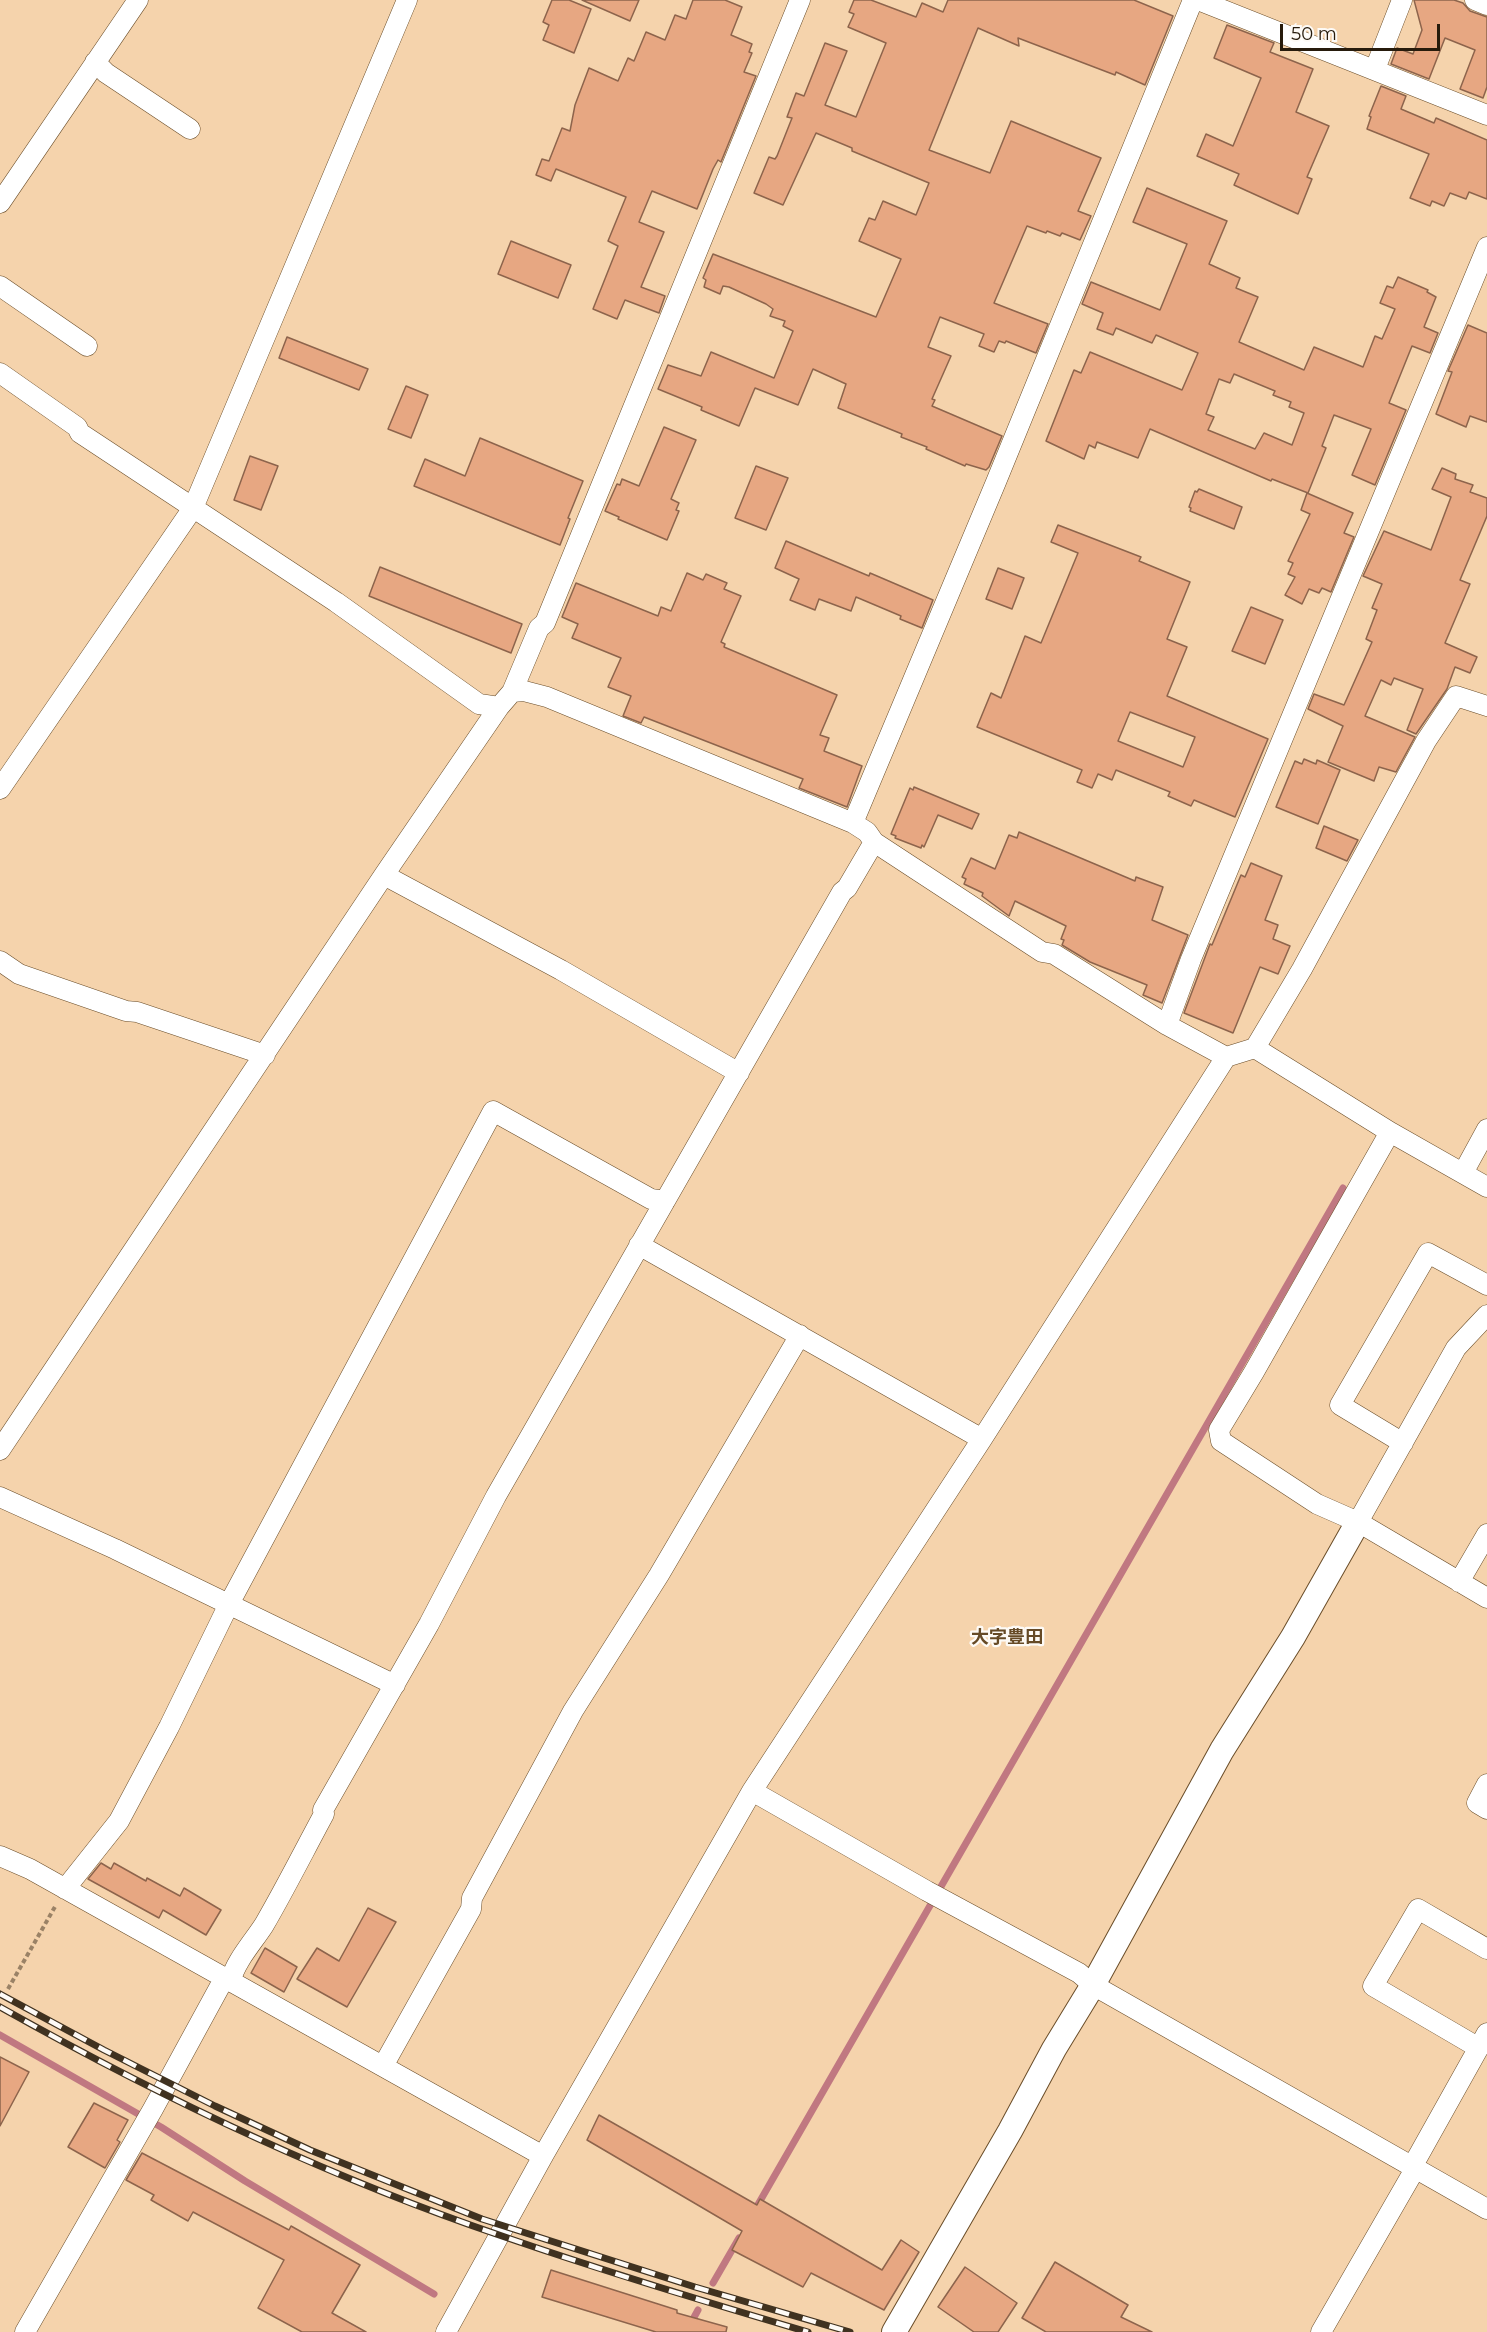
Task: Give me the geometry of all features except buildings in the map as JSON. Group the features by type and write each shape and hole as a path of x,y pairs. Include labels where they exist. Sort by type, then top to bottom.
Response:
{"street":[{"path":"0,203 138,0"},
{"path":"0,789 193,508 407,0"},
{"path":"0,1450 384,875 506,699 539,628 545,622 800,0"},
{"path":"852,823 996,482 1193,0"},
{"path":"1198,0 1487,115"},
{"path":"1375,69 1402,0"},
{"path":"1474,0 1487,5"},
{"path":"95,62 106,73 190,129"},
{"path":"1167,1025 1191,959 1487,246"},
{"path":"0,286 87,346"},
{"path":"0,373 77,427 80,434 336,602 479,704 506,699 524,691 547,697 852,823 867,832 874,842 1042,952 1054,954 1167,1025 1226,1057"},
{"path":"446,2332 543,2156 752,1791 982,1439 1226,1057 1254,1048 1302,969 1426,741 1456,696 1487,706"},
{"path":"25,2332 234,1968 250,1948 279,1899 324,1814 323,1810 395,1685 496,1496 842,892 847,888 874,842"},
{"path":"384,875 561,970 739,1072"},
{"path":"0,962 19,974 265,1055"},
{"path":"1254,1048 1390,1132 1487,1187"},
{"path":"65,1889 119,1821 169,1727 229,1604 493,1111 651,1199 665,1201"},
{"path":"1463,1173 1487,1129"},
{"path":"1390,1132 1219,1430 1221,1441 1317,1504 1358,1522 1487,1598"},
{"path":"639,1245 982,1439"},
{"path":"1403,1443 1340,1405 1428,1253 1487,1285"},
{"path":"894,2332 1011,2131 1054,2049 1094,1984 1222,1750 1293,1637 1456,1348 1487,1315"},
{"path":"383,2066 471,1909 472,1898 482,1878 573,1711 659,1575 800,1335"},
{"path":"0,1497 115,1549 395,1685"},
{"path":"1459,1582 1487,1534"},
{"path":"1487,1784 1477,1803 1487,1809"},
{"path":"752,1791 1079,1972 1094,1984 1487,2209"},
{"path":"0,1856 30,1869 543,2156"},
{"path":"1322,2332 1483,2041 1373,1986 1418,1909 1487,1949"}],"path":[{"path":"8,1989 65,1889"}],"waterway":[{"path":"756,2208 1343,1188"},
{"path":"0,2035 161,2127 245,2181 434,2294"},
{"path":"713,2283 739,2238"},
{"path":"686,2332 698,2310"}],"railway":[{"path":"0,1994 215,2106 310,2150 482,2219 695,2287 850,2332"},
{"path":"0,2007 183,2103 373,2188 540,2249 808,2332"}],"district":[{"name":"大字豊田","path":"1007,1638"}]}
